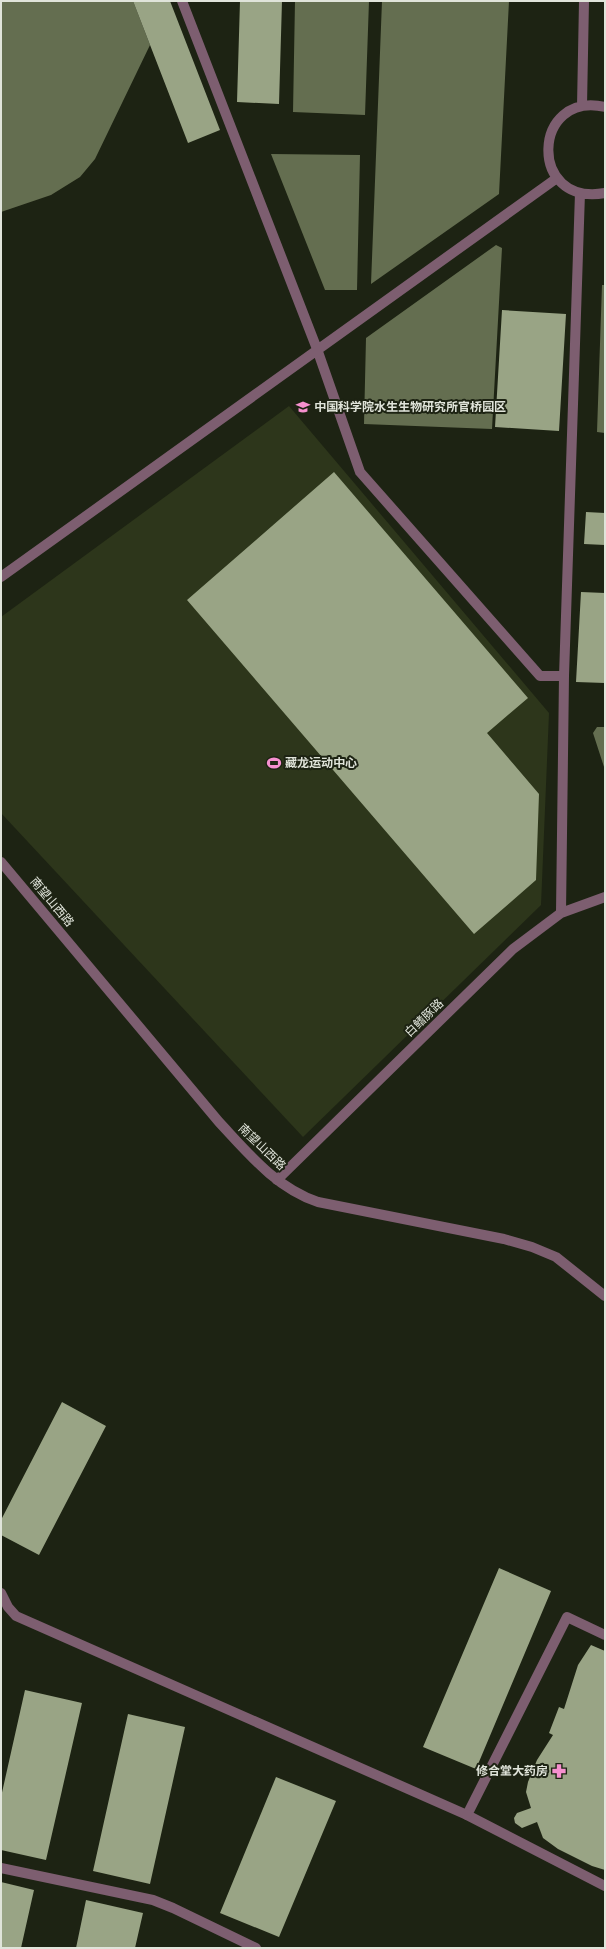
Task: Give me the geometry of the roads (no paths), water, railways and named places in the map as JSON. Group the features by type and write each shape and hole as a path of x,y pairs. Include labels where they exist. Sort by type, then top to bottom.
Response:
{"street":[{"path":"182,1 317,349 360,472 540,676 564,676"},
{"path":"582,106 584,1"},
{"path":"605,107 596,105 582,106 568,111 557,122 550,135 547,150 549,164 557,178 567,188 580,194 594,195 605,193"},
{"path":"1,577 557,178"},
{"path":"561,913 564,676 580,194"},
{"name":"南望山西路","path":"1,862 219,1122 253,1159 277,1180 302,1196 318,1202 504,1239 532,1246 556,1257 605,1296"},
{"name":"白鳍豚路","path":"277,1180 513,949 561,913 605,897"},
{"path":"1,1593 8,1607 16,1616 467,1815 605,1886"},
{"path":"467,1815 567,1618 605,1635"},
{"path":"1,1868 153,1900 256,1948"}],"place":[{"name":"中国科学院水生生物研究所官桥园区","path":"303,407"},
{"name":"藏龙运动中心","path":"274,763"},
{"name":"修合堂大药房","path":"559,1771"}]}
